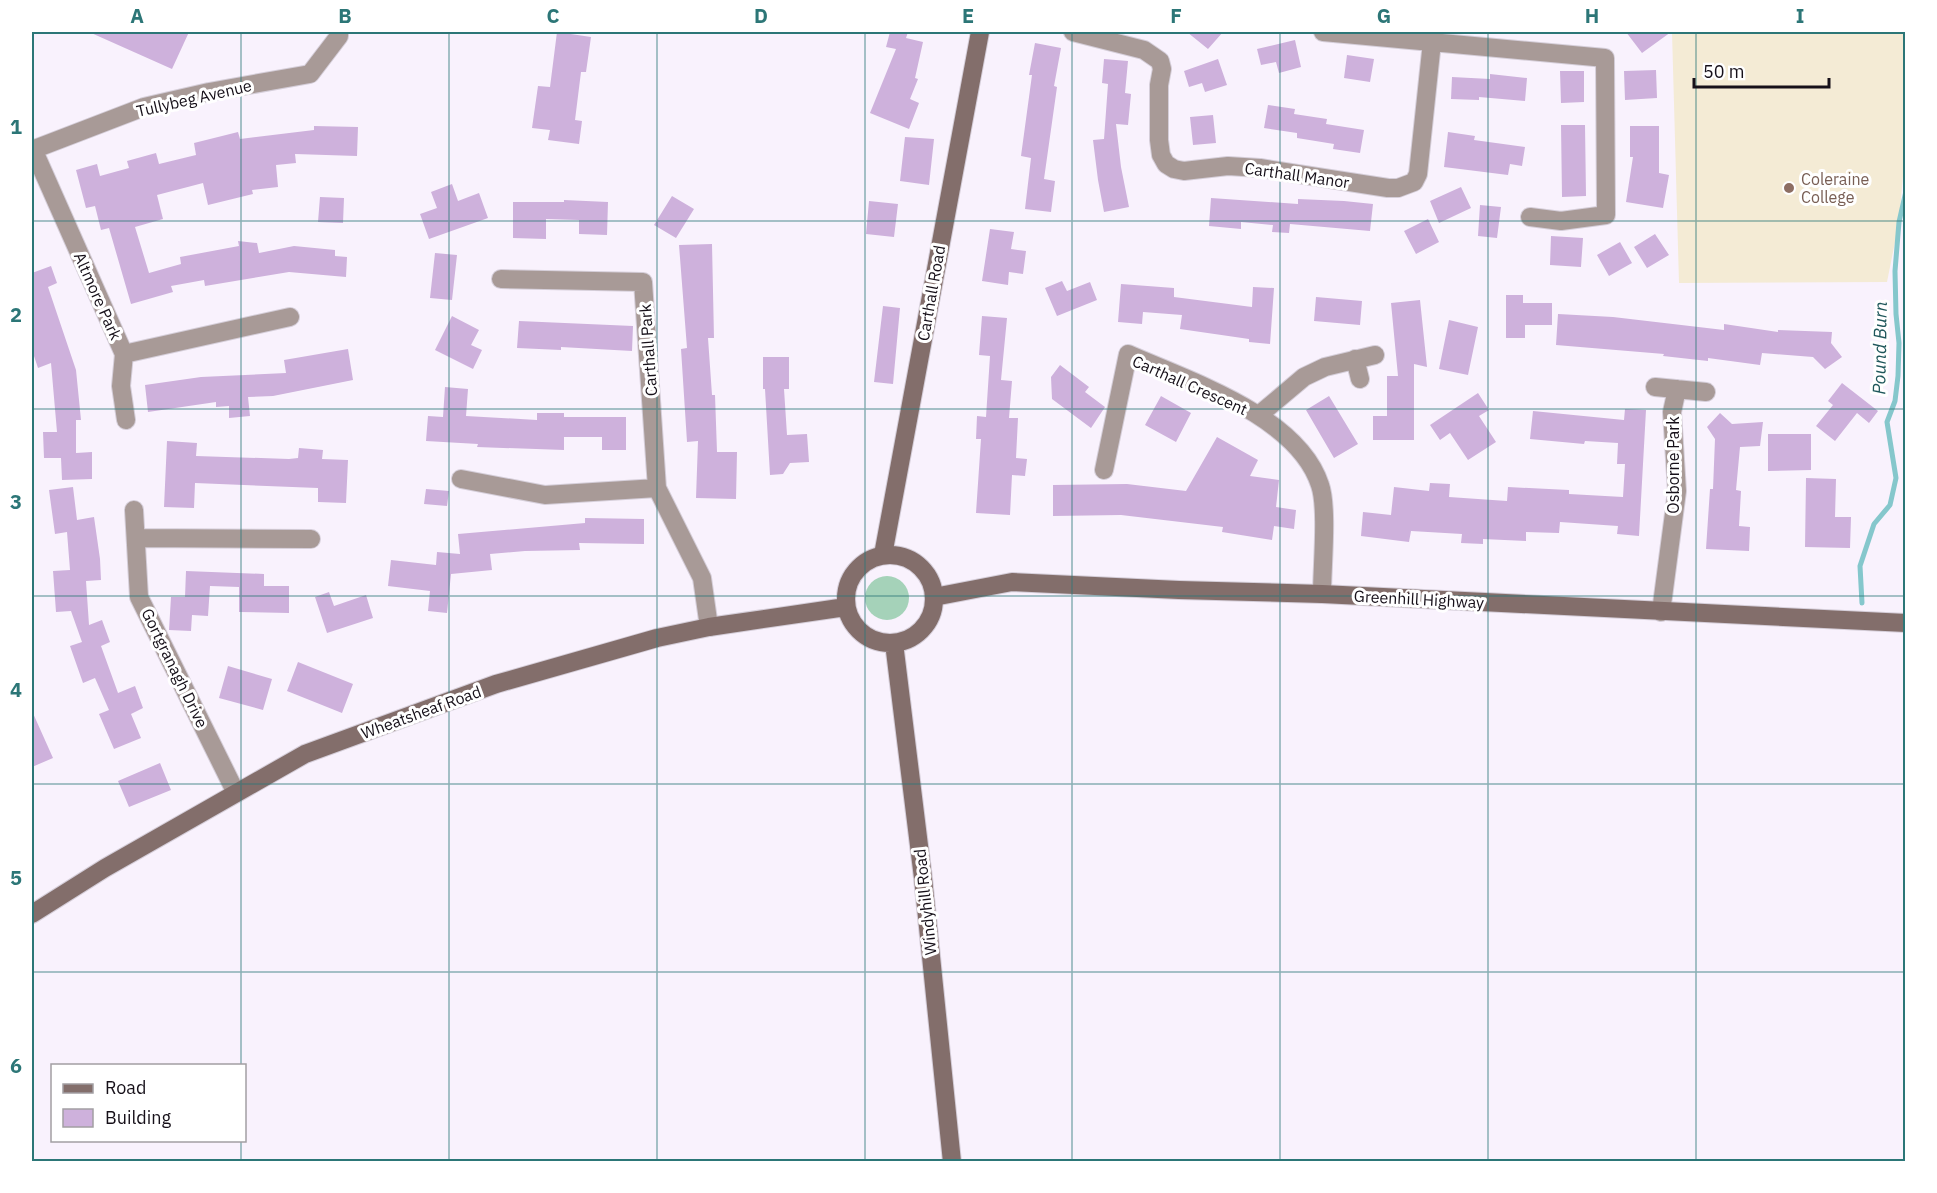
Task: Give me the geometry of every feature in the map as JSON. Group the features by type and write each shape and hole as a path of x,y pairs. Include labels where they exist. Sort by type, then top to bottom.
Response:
{"main road":[{"name":"Carthall Road","path":"883,555 980,32"},
{"path":"883,555 898,555 912,561 923,570 931,583 934,597 932,611 922,628 907,640 894,643 881,642 863,634 850,619 846,607 846,593 854,574 869,560 883,555"},
{"name":"Greenhill Highway","path":"934,597 1012,582 1322,594 1905,623"},
{"name":"Wheatsheaf Road","path":"32,914 105,868 304,754 496,684 657,638 709,627 846,607"},
{"name":"Windyhill Road","path":"894,643 924,888 952,1161"}],"street":[{"name":"Tullybeg Avenue","path":"32,149 144,107 209,92 310,74 339,36 339,32"},
{"name":"Carthall Manor","path":"1073,32 1144,50 1160,61 1162,69 1159,140 1161,155 1166,164 1174,169 1184,171 1228,166 1260,168 1388,188 1398,188 1414,182 1418,174 1432,42"},
{"path":"1323,32 1605,58 1606,215 1561,221 1530,217"},
{"name":"Altmore Park","path":"32,149 124,354 290,317"},
{"name":"Carthall Park","path":"501,279 644,282 657,488 702,578 709,627"},
{"path":"124,354 122,386 126,420"},
{"name":"Carthall Crescent","path":"1104,470 1128,354 1259,415 1290,439 1310,463 1321,485 1322,594"},
{"name":"Carthall Crescent","path":"1259,415 1304,377 1325,367 1375,355"},
{"path":"1355,359 1360,379"},
{"path":"1655,387 1706,392"},
{"name":"Osborne Park","path":"1661,612 1677,491 1672,412 1677,389"},
{"path":"461,479 545,495 657,488"},
{"name":"Gortgranagh Drive","path":"134,510 139,597 237,793"},
{"path":"136,538 310,538"}],"shaded area":[{"name":"Coleraine College","path":"1672,32 1905,32 1905,153 1899,222 1887,282 1679,283"}],"green space":[{"path":"887,576 902,583 909,598 902,613 887,620 872,613 865,598 872,583"}],"building":[{"path":"89,32 189,32 172,69"},
{"path":"557,32 591,37 586,72 581,72 575,120 582,121 579,144 548,140 550,130 532,128 538,86 550,87"},
{"path":"890,32 908,32 906,38 923,42 915,78 918,79 910,99 919,103 909,129 870,113 896,49 886,47"},
{"path":"1187,32 1223,32 1208,49"},
{"path":"1626,32 1671,32 1642,53"},
{"path":"1295,40 1301,67 1279,73 1276,62 1261,65 1257,49"},
{"path":"1035,43 1061,48 1054,86 1057,87 1044,179 1055,181 1051,212 1025,209 1031,158 1021,156 1032,75 1029,75"},
{"path":"1347,55 1374,59 1370,82 1344,78"},
{"path":"1104,59 1128,61 1125,93 1131,94 1128,125 1116,124 1129,207 1104,212 1093,140 1104,139 1108,84 1102,83"},
{"path":"1218,59 1227,85 1205,92 1202,83 1189,87 1184,71"},
{"path":"1656,70 1657,98 1625,100 1624,71"},
{"path":"1560,71 1584,71 1584,102 1561,103"},
{"path":"1490,74 1527,78 1525,101 1479,97 1479,100 1451,99 1452,77 1490,79"},
{"path":"1268,105 1295,109 1294,114 1327,119 1326,124 1364,130 1360,153 1333,149 1334,144 1297,138 1297,133 1264,128"},
{"path":"1213,115 1216,143 1193,145 1190,117"},
{"path":"1561,125 1585,125 1586,196 1562,197"},
{"path":"314,126 358,127 357,156 295,154 296,163 276,165 278,187 252,190 253,194 208,205 203,183 157,195 163,219 135,227 149,273 181,264 180,257 239,246 238,241 257,243 259,253 294,246 335,250 335,256 347,257 346,277 289,272 205,286 204,280 171,286 173,292 131,304 109,228 101,230 95,206 86,208 76,170 97,164 100,176 129,168 127,161 156,153 159,164 196,155 194,143 238,132 240,139 314,130"},
{"path":"1630,126 1659,126 1659,173 1669,175 1663,208 1626,202 1633,157 1630,157"},
{"path":"1448,132 1475,136 1474,140 1525,147 1522,166 1510,164 1508,175 1444,167"},
{"path":"905,137 934,139 929,185 900,181"},
{"path":"452,184 458,201 479,193 488,218 429,239 420,214 437,208 431,192"},
{"path":"1461,187 1471,208 1439,223 1430,201"},
{"path":"672,196 694,209 676,238 654,225"},
{"path":"320,197 344,198 343,223 318,222"},
{"path":"1211,198 1298,204 1298,199 1373,204 1370,231 1290,224 1289,233 1272,232 1273,225 1241,222 1241,229 1209,226"},
{"path":"564,200 608,202 607,235 579,234 579,220 546,219 546,239 513,238 513,202 564,202"},
{"path":"869,201 898,204 894,237 866,234"},
{"path":"1480,205 1501,207 1497,238 1478,236"},
{"path":"1428,219 1439,242 1416,254 1404,231"},
{"path":"990,229 1014,232 1011,249 1026,251 1023,274 1009,272 1008,285 982,281"},
{"path":"1655,234 1669,255 1647,268 1634,247"},
{"path":"1551,236 1583,238 1581,267 1550,265"},
{"path":"1620,242 1632,263 1609,276 1597,255"},
{"path":"712,244 714,338 708,338 712,395 715,395 717,452 737,452 736,499 696,498 698,441 687,442 681,349 687,348 679,245"},
{"path":"435,253 457,255 452,300 430,298"},
{"path":"51,266 57,283 48,287 76,370 81,420 76,420 76,453 92,452 92,479 62,480 61,458 44,458 43,432 57,432 51,363 38,368 32,350 32,273"},
{"path":"1062,281 1067,291 1090,282 1097,300 1057,316 1045,288"},
{"path":"1121,284 1174,288 1174,297 1252,307 1253,287 1274,288 1270,344 1180,329 1182,315 1143,312 1142,324 1118,322"},
{"path":"1506,295 1523,295 1523,303 1552,303 1552,325 1525,325 1525,338 1506,338"},
{"path":"1316,297 1362,301 1360,325 1314,321"},
{"path":"1420,300 1427,367 1414,364 1414,440 1373,440 1373,416 1387,416 1387,376 1398,376 1391,303"},
{"path":"883,306 900,308 893,384 874,382"},
{"path":"1558,314 1613,317 1724,330 1724,324 1778,332 1778,330 1832,332 1831,343 1842,357 1825,369 1813,357 1762,353 1760,365 1708,358 1708,361 1663,356 1664,354 1556,345"},
{"path":"452,316 479,330 471,345 482,350 473,369 435,350"},
{"path":"982,316 1007,318 1001,380 1012,381 1009,418 1018,418 1016,458 1027,459 1025,476 1012,475 1010,515 976,513 981,439 976,439 977,416 986,417 990,356 979,355"},
{"path":"1449,320 1478,327 1468,375 1439,369"},
{"path":"519,321 633,326 632,351 561,347 561,350 517,348"},
{"path":"348,349 353,380 273,396 248,397 250,416 229,418 229,406 216,407 216,402 148,412 145,385 201,377 286,373 284,360"},
{"path":"763,357 789,357 789,389 784,389 787,435 807,434 809,462 790,463 783,474 770,475 765,389 763,389"},
{"path":"1060,365 1089,387 1085,392 1105,407 1091,428 1052,399 1051,377"},
{"path":"1842,383 1878,411 1869,423 1857,413 1835,441 1816,426 1833,405 1828,401"},
{"path":"445,387 468,389 466,416 537,420 537,413 564,413 564,417 626,417 626,450 602,450 602,437 564,437 564,450 477,447 478,444 426,441 428,416 443,417"},
{"path":"1478,393 1489,410 1479,416 1496,442 1468,460 1450,433 1440,440 1430,425"},
{"path":"1161,396 1191,413 1176,442 1145,425"},
{"path":"1329,396 1358,444 1334,458 1306,410"},
{"path":"1625,409 1646,410 1639,536 1617,534 1618,526 1560,522 1559,533 1526,532 1526,541 1483,539 1483,544 1461,543 1462,534 1411,531 1409,542 1361,536 1363,512 1391,515 1394,487 1429,491 1430,483 1450,484 1449,497 1507,501 1508,487 1569,490 1569,494 1623,497 1625,464 1617,464 1618,443 1585,441 1584,444 1530,439 1533,411 1624,420"},
{"path":"1720,413 1732,424 1763,422 1760,446 1740,447 1736,490 1741,491 1739,526 1750,527 1749,551 1706,549 1710,489 1713,489 1715,439 1707,427"},
{"path":"1768,434 1811,434 1811,470 1768,471"},
{"path":"1217,437 1258,460 1250,476 1279,480 1276,507 1296,510 1294,529 1274,526 1272,540 1222,532 1223,527 1121,515 1053,516 1053,485 1127,484 1186,491"},
{"path":"167,441 197,443 196,456 289,459 298,458 299,448 323,450 322,459 348,460 346,503 318,502 318,488 195,483 194,508 164,507"},
{"path":"1806,478 1836,479 1835,517 1851,517 1850,548 1805,547"},
{"path":"73,487 77,520 94,517 100,559 101,580 86,581 89,625 102,620 110,642 101,646 118,693 135,686 143,708 131,714 141,738 114,749 99,714 109,710 95,678 83,683 70,646 82,642 71,611 56,612 53,571 70,570 67,532 55,534 49,490"},
{"path":"426,489 449,491 447,506 424,504"},
{"path":"585,518 644,519 644,544 579,543 580,550 490,554 492,570 451,574 447,613 428,611 430,591 388,586 391,560 436,565 437,552 460,554 458,534 585,523"},
{"path":"186,571 264,574 264,586 289,586 289,613 239,612 239,587 210,586 208,616 192,615 191,631 169,630 171,597 185,597"},
{"path":"329,592 334,606 366,595 373,618 327,633 315,597"},
{"path":"298,662 353,684 342,713 287,691"},
{"path":"228,666 272,679 263,710 219,698"},
{"path":"32,711 53,758 32,767"},
{"path":"160,763 171,790 129,807 118,781"}],"waterway":[{"name":"Pound Burn","path":"1862,603 1860,566 1874,524 1890,505 1896,478 1887,422 1895,401 1898,376 1899,343 1895,271 1899,222 1906,191"}],"place":[{"name":"Coleraine College","path":"1789,188"}]}
